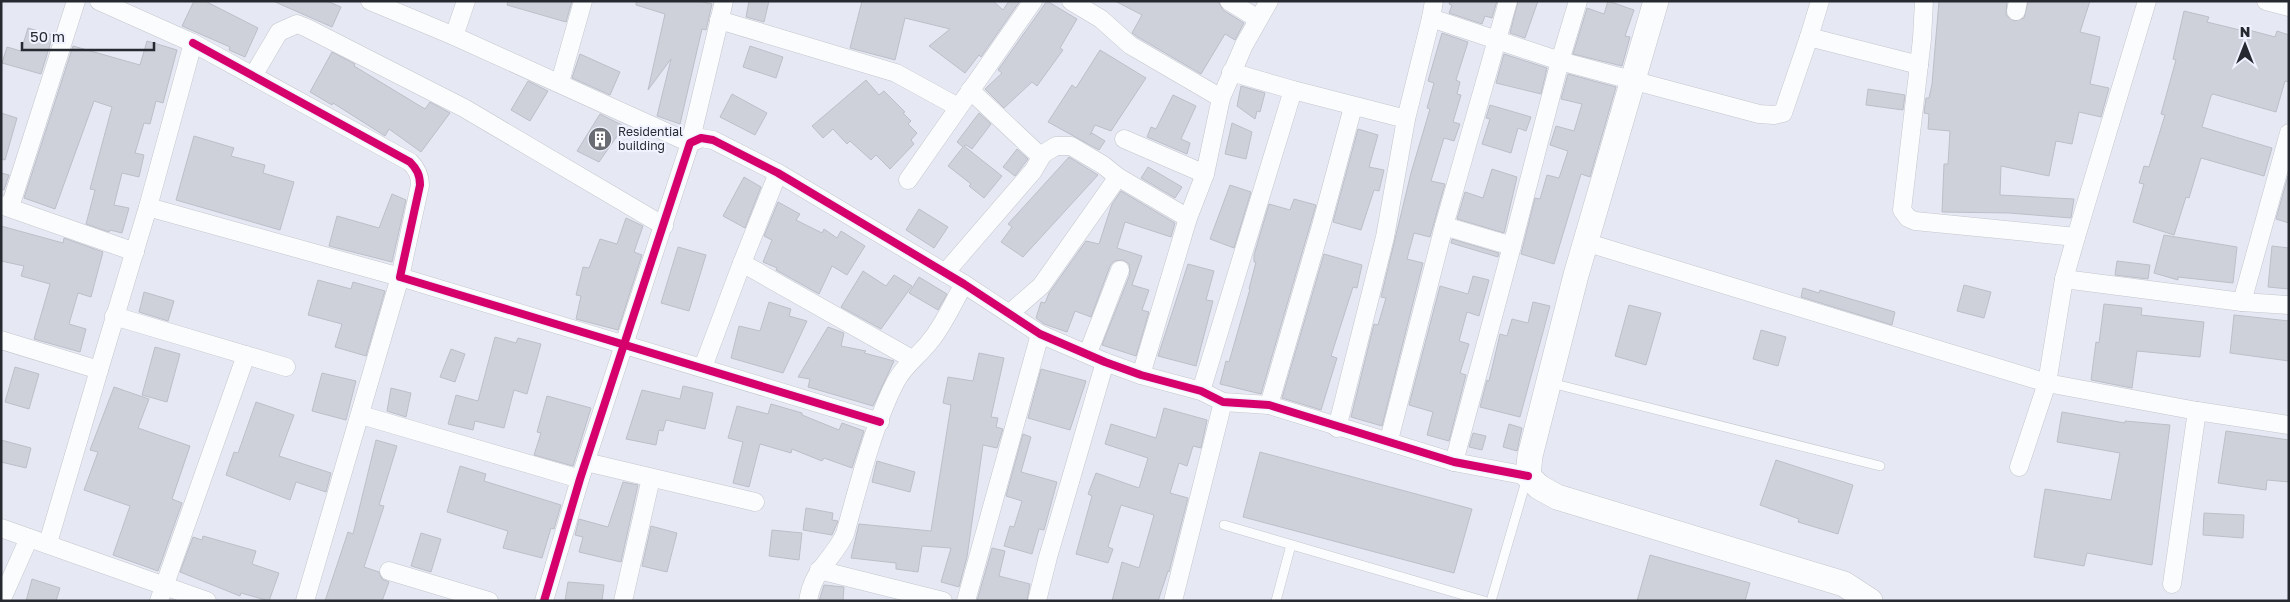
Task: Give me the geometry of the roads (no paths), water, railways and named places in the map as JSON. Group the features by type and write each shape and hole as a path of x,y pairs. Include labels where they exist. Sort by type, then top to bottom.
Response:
{"street":[{"path":"76,1 5,206 135,252"},
{"path":"99,1 193,43 410,162 420,176 420,185 400,277 361,415 304,601"},
{"path":"370,1 560,82 690,144"},
{"path":"454,36 466,1"},
{"path":"560,82 583,1"},
{"path":"544,601 580,479 690,144 724,1"},
{"path":"908,180 1034,1"},
{"path":"1071,1 1101,19 1130,45 1221,98"},
{"path":"1229,1 1258,19"},
{"path":"1140,375 1188,218 1205,174 1221,98 1231,72 1269,1"},
{"path":"1389,440 1444,226 1508,1"},
{"path":"1454,462 1560,61 1578,1"},
{"path":"1528,476 1530,456 1585,242 1656,1"},
{"path":"1337,428 1385,237 1406,119 1433,10 1498,41 1560,61 1758,114 1774,115 1782,113 1820,1"},
{"path":"1924,1 1919,65 1902,210 1908,218 1915,221 2076,237"},
{"path":"2019,467 2047,383 2064,279 2148,1"},
{"path":"2266,1 2289,7"},
{"path":"719,20 896,73 958,107"},
{"path":"253,76 278,32 297,24 464,108 664,226"},
{"path":"1809,37 1919,65"},
{"path":"48,543 114,316 135,252 193,43"},
{"path":"1231,72 1353,107 1406,119"},
{"path":"970,90 1038,154 1043,154"},
{"path":"1201,391 1293,90"},
{"path":"1269,405 1353,107"},
{"path":"2242,302 2289,133"},
{"path":"690,144 701,138 713,140 778,173 964,284 1040,334 1088,353 1105,362 1140,375 1201,391 1223,402 1269,405 1337,428 1389,440 1454,462 1528,476 1539,487 1557,497 1844,584 1870,601"},
{"path":"1124,138 1205,174"},
{"path":"945,273 1033,171 1043,154 1056,146 1071,146 1118,177 1188,218"},
{"path":"703,367 778,173"},
{"path":"1010,313 1041,286 1118,177"},
{"path":"148,207 400,277 625,343 880,422"},
{"path":"1444,226 1512,246"},
{"path":"1585,242 2047,383 2198,412 2289,425"},
{"path":"742,263 912,358"},
{"path":"1088,353 1120,270"},
{"path":"2064,279 2242,302 2289,305"},
{"path":"808,601 811,585 819,570 838,548 845,534 880,422 896,380 912,358 924,350 933,338 964,284"},
{"path":"114,316 286,367"},
{"path":"966,601 1040,334"},
{"path":"1,340 99,370"},
{"path":"162,593 246,355"},
{"path":"1038,601 1048,558 1105,362"},
{"path":"1173,601 1223,402"},
{"path":"2172,584 2198,412"},
{"path":"361,415 580,479"},
{"path":"586,462 756,502"},
{"path":"623,601 651,478"},
{"path":"1,528 48,543 162,593 207,601"},
{"path":"2,601 29,538"},
{"path":"819,570 893,595 942,601"},
{"path":"388,572 489,601"}],"lane":[{"path":"1549,382 1880,466"},
{"path":"1491,601 1528,476"},
{"path":"1224,525 1484,601"},
{"path":"1276,601 1291,545"}],"place":[{"name":"Residential building","path":"600,139"}]}
